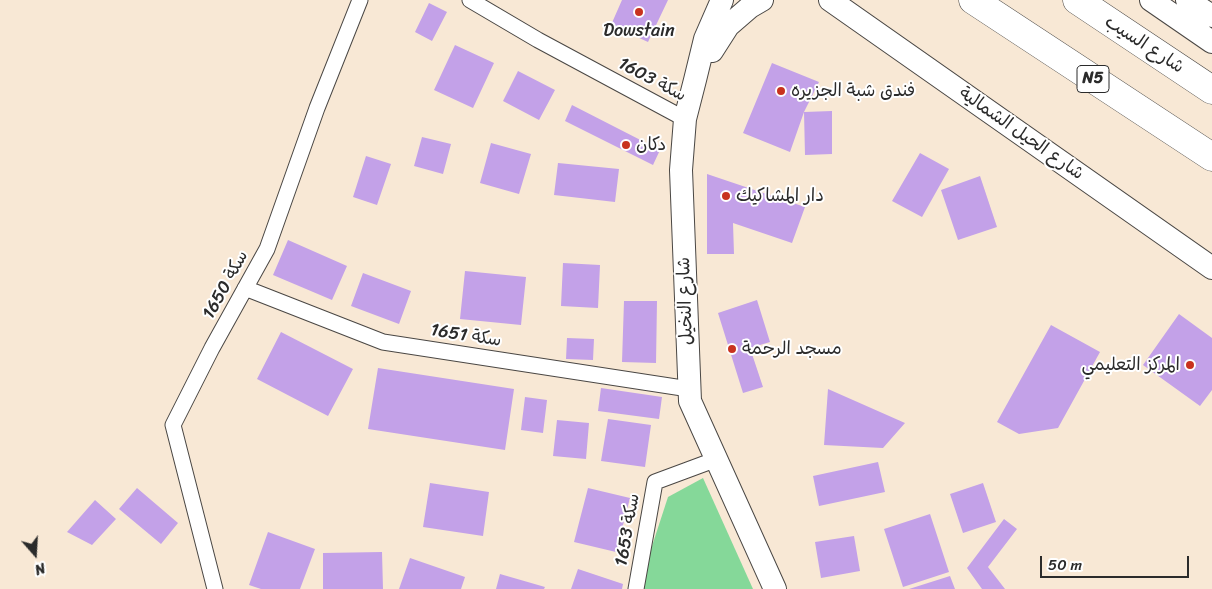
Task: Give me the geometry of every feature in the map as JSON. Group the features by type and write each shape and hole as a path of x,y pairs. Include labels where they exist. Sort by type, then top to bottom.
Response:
{"highway":[{"name":"N5","path":"973,0 1212,158"},
{"name":"شارع السيب","path":"1076,0 1212,90"}],"street":[{"name":"سكة 1650","path":"215,589 173,424 267,248 317,108 360,0"},
{"name":"سكة 1603","path":"470,0 538,40 686,119"},
{"path":"705,39 710,0"},
{"name":"شارع النخيل","path":"722,0 705,39 695,80 686,119 681,170 689,389 690,400 775,589"},
{"path":"695,80 728,26 750,7 762,0"},
{"name":"شارع الحيل الشمالية","path":"830,0 1212,268"},
{"path":"1187,0 1212,16"},
{"path":"1158,3 1212,42"},
{"name":"سكة 1651","path":"246,288 382,342 689,389"},
{"name":"سكة 1653","path":"636,589 655,482 717,459"}],"green space":[{"path":"703,478 753,589 638,589 668,497"}],"building":[{"name":"Dowstain","path":"622,0 668,0 648,42 611,25"},
{"path":"429,3 447,12 432,41 415,32"},
{"path":"455,45 494,63 473,108 434,90"},
{"path":"772,63 819,82 804,112 790,152 743,133"},
{"path":"518,71 555,90 539,120 503,101"},
{"path":"572,105 660,150 653,165 565,121"},
{"path":"832,111 832,154 805,155 804,112"},
{"path":"422,137 451,144 443,174 414,166"},
{"path":"491,143 531,154 519,194 480,183"},
{"path":"920,153 949,169 922,217 892,201"},
{"path":"366,156 391,164 377,205 353,197"},
{"path":"558,163 619,169 615,202 554,195"},
{"path":"707,174 805,207 792,243 733,223 734,254 707,254"},
{"path":"980,176 997,227 958,240 941,190"},
{"path":"288,240 347,266 332,300 273,275"},
{"path":"563,263 600,265 598,308 561,306"},
{"path":"465,271 526,277 521,325 460,319"},
{"path":"363,273 411,291 399,324 351,306"},
{"path":"757,300 770,342 750,348 763,387 743,393 718,313"},
{"path":"624,301 657,301 656,363 622,362"},
{"path":"1179,314 1212,338 1212,390 1200,406 1143,365"},
{"path":"1051,325 1100,352 1058,428 1019,434 997,422"},
{"path":"281,332 353,369 328,416 257,379"},
{"path":"567,338 594,339 593,360 566,359"},
{"path":"378,368 514,389 505,450 368,429"},
{"path":"601,388 662,397 659,419 598,411"},
{"path":"828,389 905,423 883,448 824,445"},
{"path":"525,397 547,400 543,433 521,430"},
{"path":"608,419 651,425 645,467 601,461"},
{"path":"557,420 589,423 586,459 553,456"},
{"path":"878,462 885,492 819,506 813,476"},
{"path":"430,483 489,492 483,536 423,527"},
{"path":"983,483 996,522 963,533 950,494"},
{"path":"137,488 178,523 161,544 119,509"},
{"path":"588,488 630,498 616,552 574,542"},
{"path":"95,500 116,519 92,545 67,532"},
{"path":"930,514 949,572 903,587 884,529"},
{"path":"1004,519 1017,529 988,567 1005,589 982,589 967,568"},
{"path":"268,532 315,549 300,589 261,589 249,585"},
{"path":"854,536 860,571 821,578 815,542"},
{"path":"382,552 383,589 323,589 323,553"},
{"path":"410,558 465,577 461,589 399,589"},
{"path":"578,569 623,584 622,589 571,589"},
{"path":"500,574 545,587 544,589 496,589"},
{"path":"950,576 955,589 909,589"}],"place":[{"name":"Dowstain","path":"639,12"},
{"name":"فندق شبة الجزيره","path":"781,91"},
{"name":"دكان","path":"626,145"},
{"name":"دار المشاكيك","path":"726,196"},
{"name":"مسجد الرحمة","path":"732,349"},
{"name":"المركز التعليمي","path":"1190,365"}]}
